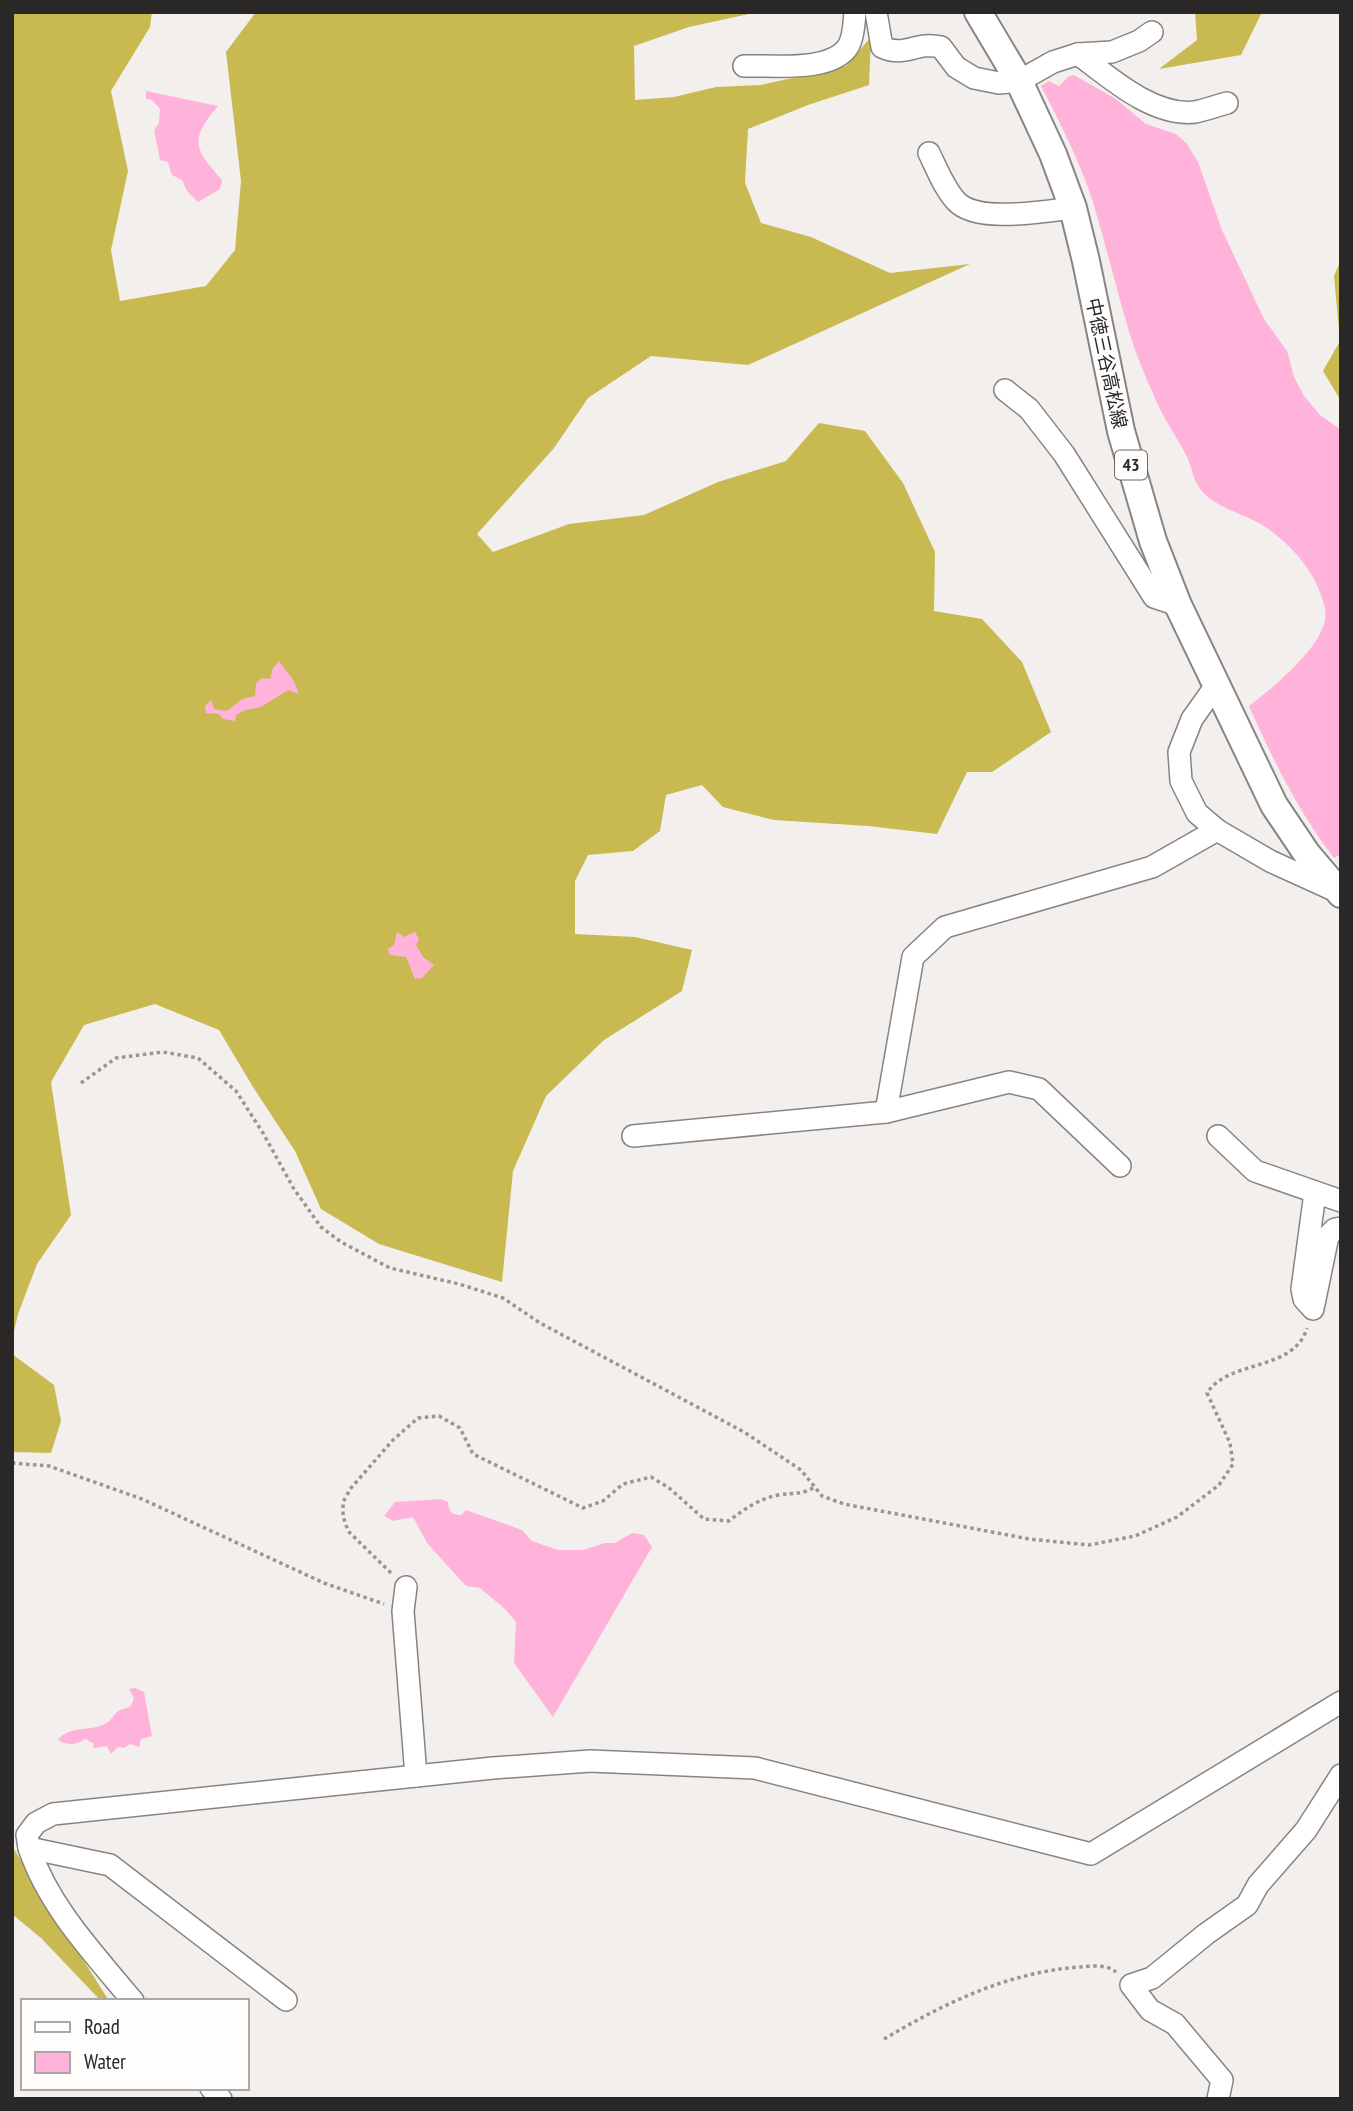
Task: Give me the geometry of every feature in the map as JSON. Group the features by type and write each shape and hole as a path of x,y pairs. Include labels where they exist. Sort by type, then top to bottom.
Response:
{"main road":[{"name":"中徳三谷高松線","path":"978,12 1019,82 1053,154 1073,208 1121,431 1153,541 1178,605 1274,805 1307,854 1339,893"}],"street":[{"path":"744,66 821,64 836,57 848,47 853,33 855,12"},
{"path":"876,12 882,47 894,52 926,44 941,47 956,67 974,78 999,83 1019,82 1053,62 1078,54 1112,52 1152,33"},
{"path":"1078,54 1128,92 1166,110 1193,112 1227,103"},
{"path":"929,153 957,202 977,213 1028,213 1073,208"},
{"path":"1005,390 1029,409 1063,454 1154,597 1178,605"},
{"path":"1217,684 1192,719 1179,752 1181,781 1197,813 1217,830 1270,861 1339,893"},
{"path":"886,1112 912,957 945,927 1152,867 1217,830"},
{"path":"634,1136 886,1112 1009,1082 1039,1089 1120,1166"},
{"path":"1218,1136 1255,1171 1341,1201"},
{"path":"1313,1309 1304,1299 1302,1289 1315,1193"},
{"path":"1313,1309 1328,1236 1335,1229 1341,1228"},
{"path":"405,1587 403,1611 416,1776"},
{"path":"131,1999 61,1913 39,1875 27,1835 36,1823 53,1814 416,1776 590,1761 755,1768 1091,1854 1341,1702"},
{"path":"1218,2099 1222,2080 1175,2024 1150,2010 1131,1985 1152,1978 1247,1905 1258,1885 1306,1830 1341,1775"},
{"path":"29,1848 110,1864 286,2000"}],"path":[{"path":"81,1083 116,1058 163,1052 198,1058 236,1091 263,1133 293,1189 321,1227 341,1242 390,1268 459,1284 503,1298 540,1323 744,1432 801,1470 822,1496 844,1504 1029,1539 1089,1545 1135,1536 1177,1517 1219,1485 1233,1464 1230,1443 1207,1393 1214,1381 1283,1356 1304,1337 1313,1309"},
{"path":"405,1587 348,1531 343,1516 343,1502 351,1488 393,1440 418,1418 439,1416 460,1428 473,1454 583,1508 603,1501 623,1484 651,1477 668,1487 705,1519 729,1521 750,1504 778,1495 806,1493 816,1486"},
{"path":"12,1464 49,1466 142,1499 324,1583 403,1611"},
{"path":"884,2039 926,2014 992,1985 1028,1973 1095,1966 1112,1968 1131,1985"}],"shaded area":[{"path":"12,12 152,12 150,27 111,91 128,171 111,250 120,301 206,286 235,250 241,181 226,52 256,12 758,12 689,27 634,46 635,100 674,97 716,87 761,85 846,66 871,37 869,85 748,129 745,183 761,223 811,237 890,273 970,264 748,365 651,356 588,398 554,448 477,534 493,552 569,524 644,515 718,482 786,461 819,423 865,431 903,483 935,552 934,611 982,619 1022,662 1051,732 992,772 967,772 937,834 774,820 723,807 702,785 666,795 660,831 633,851 588,855 575,881 575,934 635,937 692,950 682,991 604,1040 546,1096 513,1171 502,1282 379,1244 321,1209 295,1151 219,1030 155,1004 84,1025 51,1082 71,1215 37,1264 18,1314 12,1340"},
{"path":"1195,12 1262,12 1241,55 1159,69 1197,40"},
{"path":"1341,260 1341,401 1323,371 1340,341 1334,276"},
{"path":"12,1354 54,1385 61,1421 51,1453 12,1452"},
{"path":"12,1846 108,1999 99,1999 41,1938 12,1914"}],"water":[{"path":"1074,75 1116,99 1146,124 1176,134 1187,144 1198,162 1222,230 1264,319 1287,351 1294,377 1304,396 1320,415 1341,430 1341,854 1334,858 1287,785 1249,706 1310,649 1325,622 1322,596 1303,562 1285,542 1256,521 1218,504 1203,492 1160,409 1130,335 1088,187 1041,86 1049,81 1059,86 1069,76"},
{"path":"146,91 218,106 202,128 199,144 206,160 222,180 220,189 198,202 187,191 182,180 172,175 168,162 160,160 154,130 159,123 160,109 152,100 146,99"},
{"path":"279,661 294,681 299,694 288,690 261,707 236,715 235,721 223,719 219,714 206,713 205,706 211,700 214,709 227,711 242,699 255,696 256,683 262,678 270,679 273,668"},
{"path":"397,932 404,937 415,932 419,939 416,945 423,957 434,965 422,978 415,979 406,957 390,955 388,949 394,945"},
{"path":"441,1499 448,1502 450,1510 455,1514 461,1515 466,1510 522,1530 532,1541 558,1550 583,1550 605,1543 615,1543 632,1533 644,1535 652,1547 553,1717 514,1663 516,1622 480,1588 466,1586 427,1543 413,1517 393,1521 384,1516 395,1502"},
{"path":"135,1688 144,1692 152,1736 141,1739 139,1747 130,1744 124,1748 118,1747 111,1754 107,1746 94,1748 93,1743 85,1739 72,1744 58,1740 73,1730 107,1723 118,1711 131,1706 134,1698 129,1689"}]}
